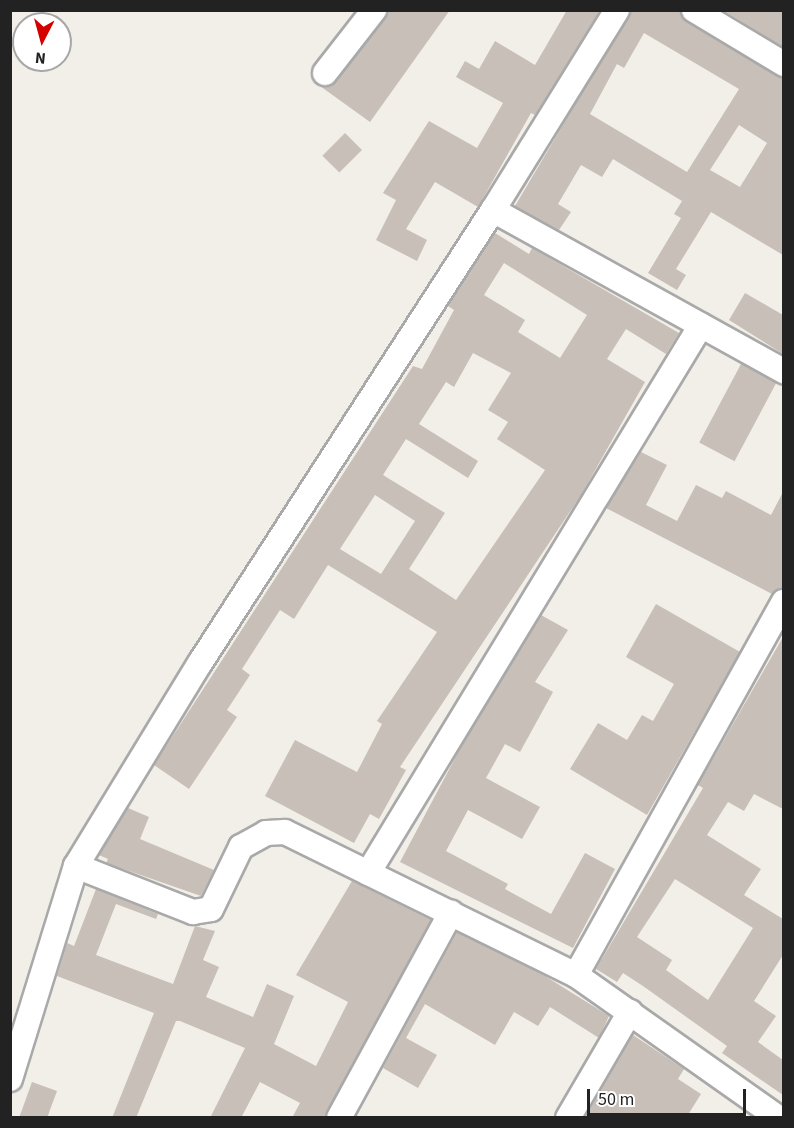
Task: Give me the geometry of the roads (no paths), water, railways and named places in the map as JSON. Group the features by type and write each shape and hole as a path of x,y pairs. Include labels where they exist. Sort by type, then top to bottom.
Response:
{"street":[{"path":"325,73 374,10"},
{"path":"10,1079 76,866 200,663 493,210 617,10"},
{"path":"694,10 783,64"},
{"path":"493,210 783,371"},
{"path":"368,873 701,325"},
{"path":"576,975 783,603"},
{"path":"76,866 193,912 211,909 241,847 266,833 285,832 576,975 779,1118"},
{"path":"339,1118 451,913"},
{"path":"568,1118 630,1012"}]}
